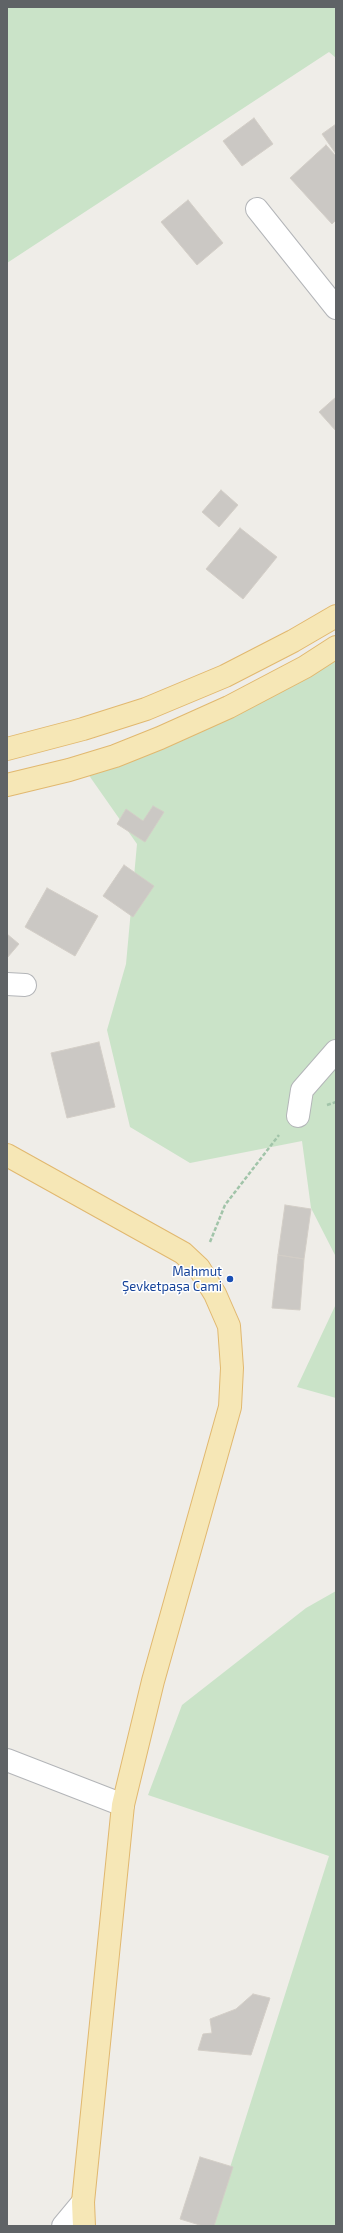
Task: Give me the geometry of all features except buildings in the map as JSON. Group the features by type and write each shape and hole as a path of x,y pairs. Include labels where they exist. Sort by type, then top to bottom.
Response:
{"main road":[{"path":"7,749 82,729 146,709 225,676 294,641 336,616"},
{"path":"7,785 69,770 115,756 160,738 229,707 305,667 336,647"},
{"path":"7,1155 162,1240 183,1253 199,1268 215,1294 228,1326 232,1368 230,1407 154,1681 123,1805 83,2202 84,2226"}],"street":[{"path":"257,209 336,308"},
{"path":"298,1116 302,1090 336,1051"},
{"path":"7,1760 123,1805"},
{"path":"63,2226 83,2202"}],"path":[{"path":"199,1268 225,1205 274,1140 298,1116 336,1102"}],"green space":[{"path":"7,7 336,7 336,58 329,52 7,263"},
{"path":"336,655 336,1257 311,1208 302,1141 190,1163 130,1127 107,1030 126,964 137,844 81,764"},
{"path":"336,1304 336,1398 297,1387"},
{"path":"336,1591 336,2226 201,2226 220,2199 329,1856 148,1795 182,1705 306,1608"}],"place":[{"name":"Mahmut Şevketpaşa Cami","path":"230,1279"}]}
